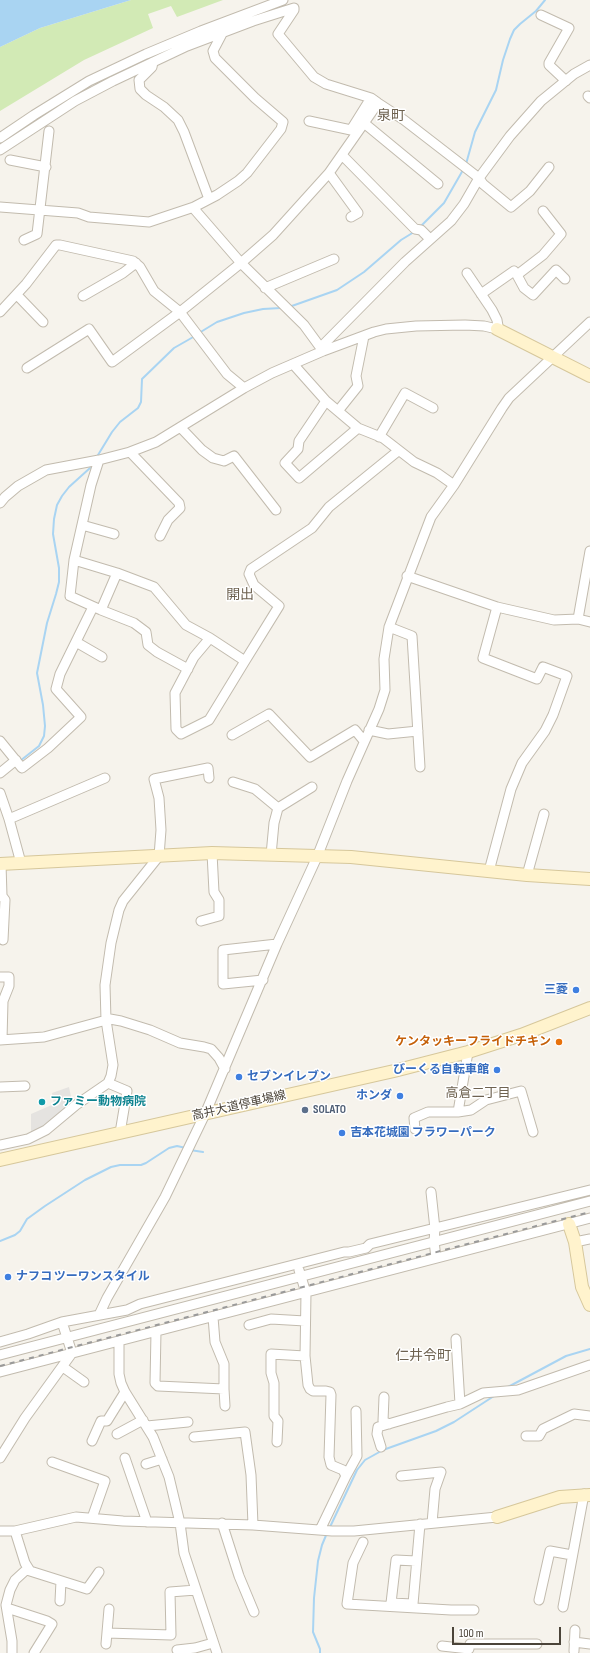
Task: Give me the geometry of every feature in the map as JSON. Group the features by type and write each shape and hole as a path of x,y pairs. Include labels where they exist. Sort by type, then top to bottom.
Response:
{"street":[{"path":"0,138 34,115 89,82 146,54 201,31 283,0"},
{"path":"0,150 75,101 153,62 223,32 294,8 278,34 299,61 314,77 326,84 375,101 404,120 479,178 483,184 511,207 530,191 549,167"},
{"path":"541,15 569,28 549,62 549,65 566,81"},
{"path":"0,207 78,213 96,218 149,222 194,207 238,182 247,173 281,129 283,122 215,58 213,50 223,32"},
{"path":"153,62 152,67 140,80 140,89 164,107 178,120 184,132 209,199"},
{"path":"322,349 405,262 451,221 464,204 479,178 510,136 541,102 574,74 590,65"},
{"path":"309,121 351,130 375,101"},
{"path":"27,368 89,329 112,362 180,312 274,235 329,173 364,123 375,101"},
{"path":"364,123 438,184"},
{"path":"24,240 37,234 41,211 49,131"},
{"path":"342,155 415,229 421,230 430,239"},
{"path":"10,160 46,167"},
{"path":"329,173 358,213 351,218"},
{"path":"194,207 241,263 304,325 322,349"},
{"path":"517,275 543,255 561,234 543,211"},
{"path":"0,312 17,295 56,245 136,263 154,291 180,312 227,374 244,388"},
{"path":"265,288 334,259"},
{"path":"83,296 123,273 136,263"},
{"path":"481,294 514,271 524,288 533,295 556,270 565,279"},
{"path":"467,274 497,320 497,329"},
{"path":"17,295 43,322"},
{"path":"99,1315 138,1241 165,1197 205,1114 317,857 347,781 379,709 385,690 384,659 389,627 407,576 431,517 454,485 509,398 590,322"},
{"path":"0,504 5,497 18,486 46,470 99,460 130,452 156,442 244,388 272,373 322,349 386,329 416,326 472,326 497,329 590,376"},
{"path":"338,411 358,386 356,376 364,336"},
{"path":"293,364 326,401 358,428 379,437 414,462 437,473 454,485"},
{"path":"379,437 405,393 434,408"},
{"path":"326,401 299,441 298,449 285,463 299,478 358,428"},
{"path":"181,428 202,450 213,458 224,461 234,456 276,510"},
{"path":"210,638 194,657 175,693 176,729 181,734 209,720 279,606 254,585 249,574 251,569 312,528 329,507 398,451"},
{"path":"130,452 179,503 180,508 168,520 160,536"},
{"path":"99,460 91,485 74,560 70,596 134,623 146,632 148,645 157,652 188,669"},
{"path":"82,525 114,534"},
{"path":"578,619 590,552"},
{"path":"74,560 154,586 186,625 210,638 245,661"},
{"path":"0,740 22,768 48,748 81,717 56,689 60,674 76,642 117,573"},
{"path":"407,576 497,606 554,620 578,619 590,622"},
{"path":"489,871 511,789 522,763 545,731 553,715 567,676 543,667 537,679 483,658 497,606"},
{"path":"389,627 412,636 420,767"},
{"path":"76,642 102,657"},
{"path":"232,735 269,714 310,757 356,730 364,741"},
{"path":"369,730 388,734 418,731"},
{"path":"0,773 16,760"},
{"path":"0,1145 32,1137 46,1130 76,1105 108,1083 113,1065 106,1020 105,985 111,943 119,910 123,901 159,856 161,830 159,798 154,779 208,768 209,778"},
{"path":"9,819 105,778"},
{"path":"233,782 255,789 278,808"},
{"path":"271,854 274,823 278,808 312,786"},
{"path":"0,793 21,863"},
{"path":"527,875 544,814"},
{"path":"201,921 219,916 219,900 214,892 212,853"},
{"path":"3,940 5,900 2,896 0,864 212,853 271,854 317,857 350,857 527,875 590,879"},
{"path":"263,980 223,984 223,950 278,944"},
{"path":"0,977 9,977 9,986 2,995 1,1040 44,1038 106,1020 121,1021 150,1030 180,1043 204,1047 211,1050 220,1058 225,1068"},
{"name":"高井大道停車場線","path":"0,1160 394,1071 468,1052 521,1035 590,1008"},
{"path":"458,1112 468,1052"},
{"path":"108,1083 127,1091 120,1133"},
{"path":"0,1088 25,1086"},
{"path":"415,1129 414,1118 428,1112 458,1112 471,1110 486,1100 521,1091 533,1132"},
{"path":"32,1137 37,1152"},
{"path":"0,1342 62,1322 127,1310 140,1304 344,1252 366,1248 370,1244 590,1190"},
{"path":"431,1192 436,1258"},
{"path":"0,1355 590,1201"},
{"path":"0,1372 590,1218"},
{"path":"569,1224 585,1277 582,1287 590,1305"},
{"path":"575,1242 590,1238"},
{"path":"297,1264 306,1293 304,1321 305,1356 310,1389 313,1391 330,1392 329,1457 331,1465 343,1470 346,1476"},
{"path":"213,1317 215,1342 224,1364 225,1406"},
{"path":"249,1325 271,1319 304,1321"},
{"path":"62,1322 72,1353"},
{"path":"156,1332 155,1383 158,1386 224,1389"},
{"path":"456,1339 460,1404"},
{"path":"119,1342 119,1374 125,1392 145,1423 169,1477 180,1523 184,1553 217,1653"},
{"path":"0,1458 25,1418 72,1353"},
{"path":"277,1442 278,1421 274,1416 274,1383 271,1373 271,1354 305,1356"},
{"path":"381,1447 377,1434 378,1427 460,1404 482,1393 518,1390 590,1365"},
{"path":"63,1367 84,1382"},
{"path":"92,1441 101,1421 108,1421 125,1392"},
{"path":"384,1397 383,1421 389,1424"},
{"path":"326,1531 346,1476 356,1456 356,1411"},
{"path":"526,1436 539,1436 543,1429 574,1414 590,1416"},
{"path":"118,1434 145,1423 188,1422"},
{"path":"194,1437 245,1432 251,1475 253,1525"},
{"path":"124,1458 147,1522"},
{"path":"146,1464 162,1459"},
{"path":"52,1462 105,1481 92,1518"},
{"path":"401,1476 441,1472 435,1489 432,1523"},
{"path":"0,1531 15,1531 76,1517 147,1522 222,1523 326,1531 354,1530 497,1517 560,1497 587,1494 572,1554 563,1607"},
{"path":"222,1523 254,1612"},
{"path":"416,1561 396,1560 391,1603 412,1604 420,1524"},
{"path":"15,1531 27,1569 30,1571 87,1589 99,1572"},
{"path":"363,1542 353,1563 347,1604 474,1610"},
{"path":"539,1600 550,1551 572,1554"},
{"path":"12,1653 12,1641 7,1608 9,1594 15,1580 27,1569"},
{"path":"60,1601 61,1581"},
{"path":"107,1633 171,1635 170,1592 196,1590"},
{"path":"7,1608 52,1624 34,1653"},
{"path":"106,1644 109,1609"},
{"path":"575,1630 574,1647 590,1644"},
{"path":"177,1650 195,1648 213,1642"},
{"path":"442,1646 469,1647 537,1644"}],"green space":[{"path":"131,0 223,0 177,17 171,6 148,14 153,28 84,60 0,111 0,47 40,28"}],"shaded area":[{"name":"ファミー動物病院","path":"69,1087 73,1106 50,1125 32,1133 31,1114 54,1104 52,1093"}],"water":[{"path":"0,0 131,0 40,28 0,47"}],"waterway":[{"path":"466,164 475,132 496,90 503,60 514,30 536,11 545,0"},
{"path":"421,226 444,203 463,170"},
{"path":"289,307 337,290 364,272 401,240 414,232"},
{"path":"199,333 217,322 244,313 263,309 281,308"},
{"path":"98,455 120,422 138,408 141,402 142,379 174,348 195,336"},
{"path":"20,761 39,746 44,736 45,726 43,705 37,673 47,623 59,582 59,568 53,534 57,505 69,487 90,468"},
{"path":"0,1241 15,1235 20,1231 27,1219 85,1180 111,1167 120,1165 141,1165 169,1148 177,1146 186,1148"},
{"path":"190,1150 203,1152"},
{"path":"508,1387 566,1356 590,1349"},
{"path":"330,1527 357,1470 365,1460 383,1450 436,1431 454,1422 494,1396"},
{"path":"320,1653 320,1649 313,1632 314,1598 318,1561 327,1533"}],"railway":[{"path":"0,1366 590,1212"}],"place":[{"name":"三菱","path":"576,990"},
{"name":"ケンタッキーフライドチキン","path":"559,1042"},
{"name":"びーくる自転車館","path":"497,1070"},
{"name":"セブンイレブン","path":"239,1077"},
{"name":"ホンダ","path":"400,1096"},
{"name":"ファミー動物病院","path":"42,1102"},
{"name":"SOLATO","path":"305,1110"},
{"name":"吉本花城園 フラワーパーク","path":"342,1133"},
{"name":"ナフコ ツーワンスタイル","path":"8,1277"}],"district":[{"name":"泉町","path":"391,116"},
{"name":"開出","path":"240,595"},
{"name":"高倉二丁目","path":"478,1094"},
{"name":"仁井令町","path":"423,1356"}]}
